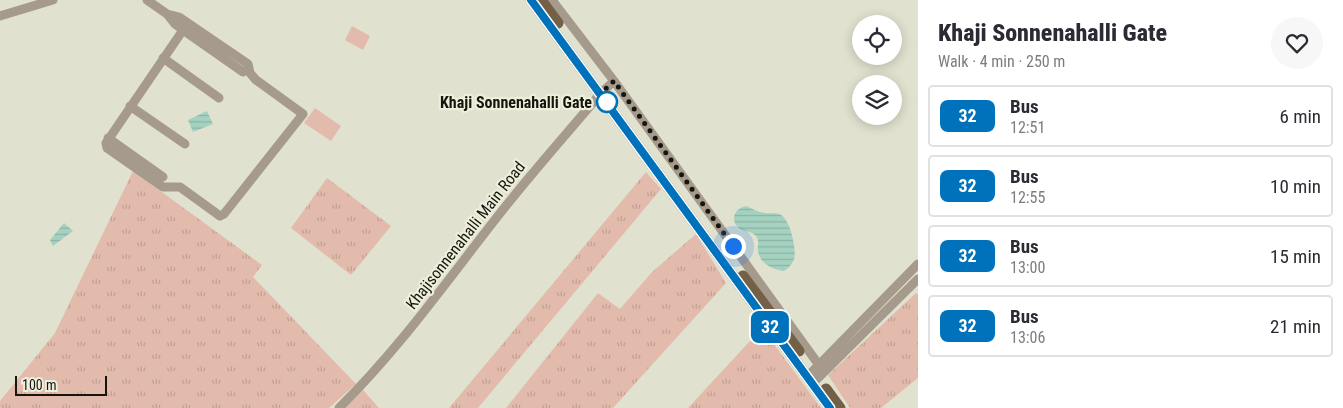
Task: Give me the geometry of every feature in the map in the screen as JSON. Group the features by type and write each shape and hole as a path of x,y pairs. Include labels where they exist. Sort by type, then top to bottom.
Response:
{"main road":[{"path":"531,0 607,88"},
{"path":"541,0 607,88 753,304 816,374 840,408"},
{"path":"816,374 830,408"}],"street":[{"path":"0,16 53,0"},
{"path":"147,0 167,14 183,30 243,72"},
{"path":"552,0 607,88 816,374 857,333 918,279"},
{"path":"167,14 179,17 248,64 250,73 256,80 303,114 224,214 220,216 180,187 162,187 107,148 106,143 183,30"},
{"path":"163,58 219,98"},
{"name":"Khajisonnenahalli Main Road","path":"339,408 396,347 506,205 607,88"},
{"path":"130,106 185,144"},
{"path":"108,138 163,177"},
{"path":"857,333 918,264"}],"green space":[{"path":"352,26 370,36 363,50 345,40"},
{"path":"315,108 341,126 331,141 304,123"},
{"path":"133,171 262,265 253,277 356,384 329,408 0,408 0,401 55,333"},
{"path":"646,172 661,189 478,408 449,408"},
{"path":"327,178 391,226 351,275 291,228"},
{"path":"696,234 726,283 613,408 506,408 598,293 620,309 652,272"},
{"path":"916,293 918,295 918,378 881,408 850,408 828,375"},
{"path":"762,328 821,408 688,408"},
{"path":"363,390 379,408 345,408"}],"shaded area":[{"path":"207,111 213,124 193,132 188,120"},
{"path":"746,206 762,213 779,214 787,223 792,235 795,254 791,264 784,271 771,268 764,263 759,256 756,236 736,225 734,218 736,212"},
{"path":"64,223 73,231 53,246 50,240"}],"bus line":[{"name":"32","path":"531,0 830,408"}],"place":[{"name":"Khaji Sonnenahalli Gate","path":"607,102"}],"route":[{"path":"607,102 601,93 614,81 733,246"}]}
